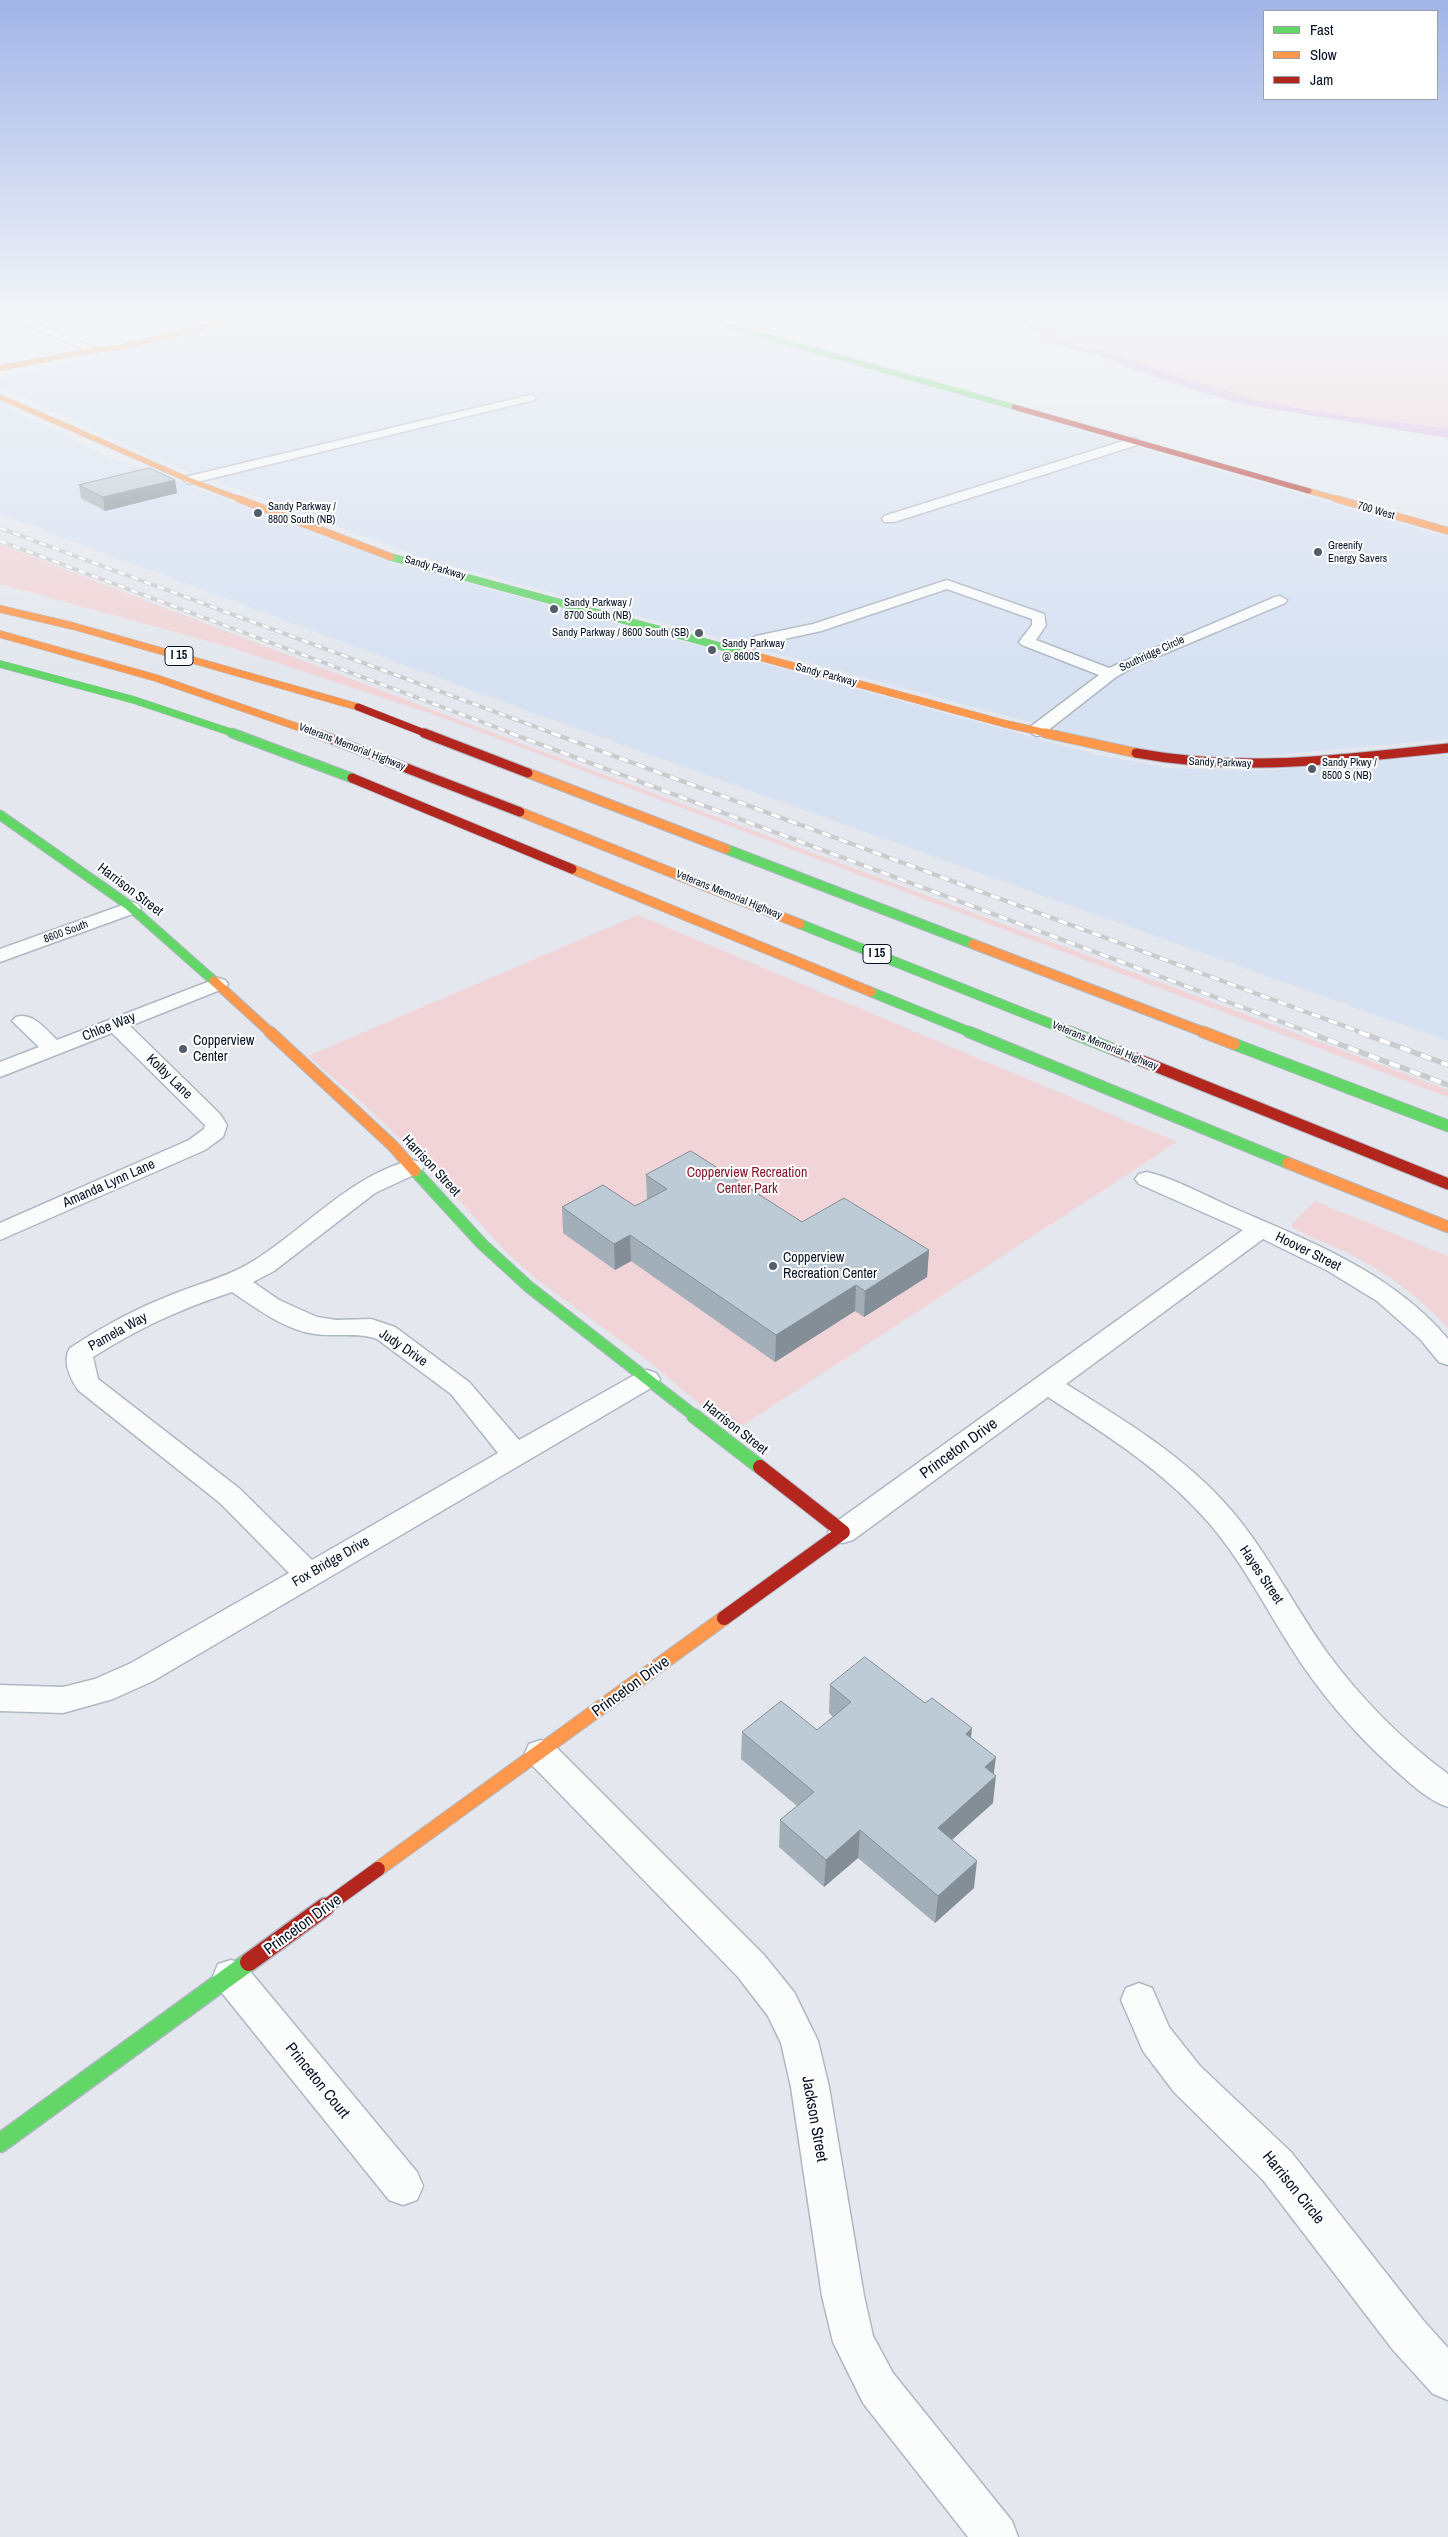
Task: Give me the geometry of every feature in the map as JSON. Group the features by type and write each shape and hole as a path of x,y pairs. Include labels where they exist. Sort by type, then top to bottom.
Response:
{"main road":[{"name":"Sandy Parkway","path":"87,435 189,480 392,556 1036,731 1176,761 1224,764 1264,765 1448,748"},
{"name":"700 West","path":"1110,435 1448,532"},
{"name":"I 15","path":"0,609 73,626 357,707 1448,1126"},
{"name":"Veterans Memorial Highway","path":"0,634 156,678 304,728 686,878 1448,1184"},
{"path":"0,658 98,684 117,694"},
{"path":"0,664 117,694 275,747 1157,1110 1448,1227"},
{"path":"303,679 357,707"},
{"name":"Harrison Street","path":"0,815 132,908 218,984 412,1166 493,1256 561,1312 843,1532"},
{"name":"Princeton Drive","path":"0,2143 541,1753 843,1532"}],"street":[{"path":"189,480 374,435"},
{"path":"889,519 1133,442"},
{"path":"738,651 761,639 816,628 947,584 1039,617 1039,625 1027,642 1110,674"},
{"name":"Southridge Circle","path":"1036,731 1110,674 1154,652 1280,600"},
{"name":"8600 South","path":"0,956 132,908"},
{"name":"Chloe Way","path":"0,1070 218,984"},
{"path":"23,1021 54,1049"},
{"name":"Kolby Lane","path":"115,1024 212,1119 216,1125 215,1132"},
{"name":"Amanda Lynn Lane","path":"0,1232 197,1145 215,1132"},
{"name":"Pamela Way","path":"309,1575 230,1496 87,1384 81,1369 80,1354 123,1326 180,1300 234,1282 265,1265 367,1188 412,1166"},
{"name":"Hoover Street","path":"1147,1179 1317,1254 1389,1296 1417,1321 1448,1356"},
{"name":"Princeton Drive","path":"843,1532 1261,1230"},
{"name":"Judy Drive","path":"234,1282 270,1306 312,1325 336,1328 371,1327 386,1333 460,1388 493,1430 516,1454"},
{"name":"Fox Bridge Drive","path":"0,1698 63,1700 102,1690 142,1672 647,1379"},
{"name":"Hayes Street","path":"1048,1385 1129,1436 1167,1465 1204,1498 1235,1536 1316,1660 1351,1703 1390,1745 1448,1793"},
{"name":"Jackson Street","path":"541,1753 751,1966 781,2004 799,2041 810,2087 843,2296 854,2342 878,2388 996,2537"},
{"name":"Princeton Court","path":"232,1976 403,2186"},
{"name":"Harrison Circle","path":"1139,2000 1156,2040 1187,2079 1277,2166 1408,2335 1448,2379"}],"shaded area":[{"path":"0,435 69,435 71,440 117,461 126,462 395,563 1094,754 1169,768 1256,771 1448,755 1448,1041 517,707 0,514"},
{"path":"105,435 1098,435 1448,537 1448,739 1253,757 1222,757 1155,751 1092,739 423,558 160,461"},
{"path":"1432,435 1448,435 1448,438"}],"green space":[{"path":"0,544 542,751 1448,1090 1448,1097 438,716 229,647 0,584"},
{"name":"Copperview Recreation Center Park","path":"638,915 1177,1142 733,1432 647,1360 539,1281 508,1254 428,1166 368,1108 308,1056"},
{"path":"1315,1201 1448,1256 1448,1328 1415,1297 1379,1270 1292,1227 1292,1224"}],"building":[{"path":"150,468 175,480 103,497 79,485"},
{"name":"Copperview Recreation Center","path":"691,1151 802,1222 844,1198 929,1250 865,1291 856,1285 776,1335 630,1235 614,1244 562,1207 603,1185 635,1206 667,1189 646,1175"},
{"path":"865,1657 925,1703 932,1698 972,1728 966,1734 996,1757 985,1767 996,1776 938,1828 977,1861 938,1896 860,1830 826,1860 780,1820 814,1792 742,1732 781,1701 817,1730 851,1702 830,1685"}],"railway":[{"path":"0,528 555,734"},
{"path":"0,541 514,734"},
{"path":"510,733 1311,1033"},
{"path":"552,733 1363,1033"},
{"path":"1307,1032 1448,1085"},
{"path":"1359,1032 1448,1065"}],"traffic: fast":[{"path":"391,557 749,654"},
{"path":"0,664 89,687 178,714 265,744 352,778"},
{"path":"0,815 127,904 214,981"},
{"path":"726,849 973,944"},
{"path":"800,924 1115,1050"},
{"path":"871,992 1288,1163"},
{"path":"1234,1044 1448,1126"},
{"path":"415,1171 482,1244 529,1287 760,1467"},
{"path":"0,2143 249,1962"}],"traffic: slow":[{"path":"87,435 189,480 391,557"},
{"path":"1309,491 1448,531"},
{"path":"0,609 73,626 358,707"},
{"path":"0,634 156,678 321,735"},
{"path":"749,654 1006,724 1136,753"},
{"path":"528,773 726,849"},
{"path":"520,812 800,924"},
{"path":"572,869 871,992"},
{"path":"973,944 1234,1044"},
{"path":"214,981 392,1145 415,1171"},
{"path":"1288,1163 1448,1227"},
{"path":"378,1869 724,1618"}],"traffic: jam":[{"path":"1114,435 1309,491"},
{"path":"358,707 528,773"},
{"path":"321,735 520,812"},
{"path":"1136,753 1175,760 1253,765 1331,760 1448,748"},
{"path":"352,778 572,869"},
{"path":"1115,1050 1448,1184"},
{"path":"724,1618 843,1532 760,1467"},
{"path":"249,1962 378,1869"}],"place":[{"name":"Sandy Parkway / 8800 South (NB)","path":"258,513"},
{"name":"Greenify Energy Savers","path":"1318,552"},
{"name":"Sandy Parkway / 8700 South (NB)","path":"554,609"},
{"name":"Sandy Parkway / 8600 South (SB)","path":"699,633"},
{"name":"Sandy Parkway @ 8600S","path":"712,650"},
{"name":"Sandy Pkwy / 8500 S (NB)","path":"1312,769"},
{"name":"Copperview Center","path":"183,1049"},
{"name":"Copperview Recreation Center","path":"773,1266"}]}
